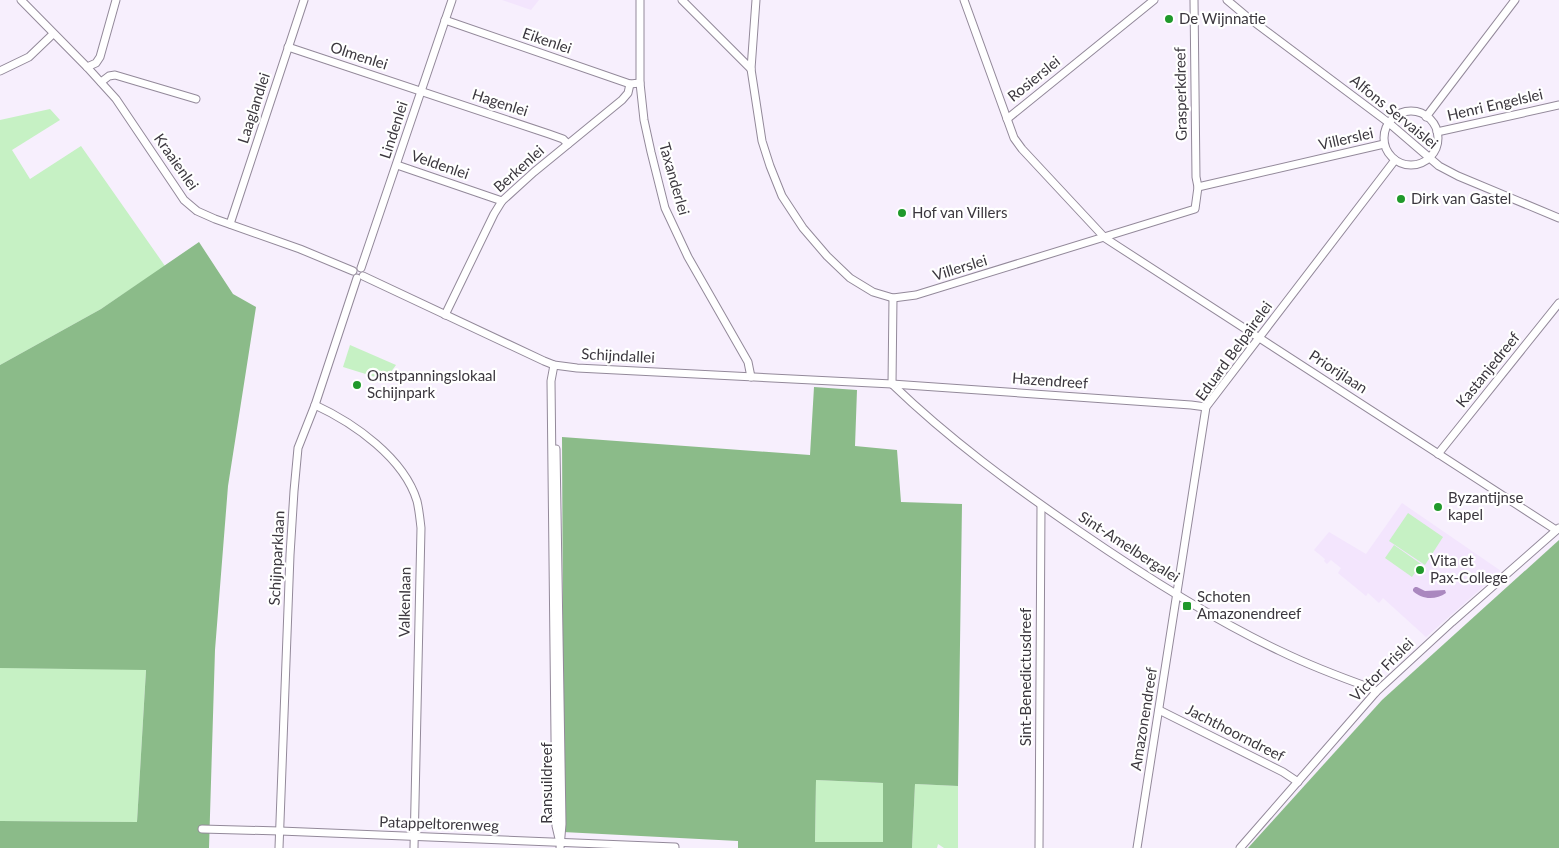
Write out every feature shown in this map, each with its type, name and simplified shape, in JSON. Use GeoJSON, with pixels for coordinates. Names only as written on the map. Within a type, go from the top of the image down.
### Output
{"type":"FeatureCollection","features":[{"type":"Feature","properties":{"kind":"street","name":"Kraaienlei"},"geometry":{"type":"LineString","coordinates":[[21,0],[116,99],[184,200],[197,211],[300,249],[359,274]]}},
{"type":"Feature","properties":{"kind":"street"},"geometry":{"type":"LineString","coordinates":[[87,67],[96,62],[100,56],[116,0]]}},
{"type":"Feature","properties":{"kind":"street","name":"Laaglandlei"},"geometry":{"type":"LineString","coordinates":[[230,224],[304,0]]}},
{"type":"Feature","properties":{"kind":"street","name":"Lindenlei"},"geometry":{"type":"LineString","coordinates":[[359,274],[452,0]]}},
{"type":"Feature","properties":{"kind":"street","name":"Taxanderlei"},"geometry":{"type":"LineString","coordinates":[[640,0],[641,93],[651,152],[665,208],[688,257],[748,362],[751,377]]}},
{"type":"Feature","properties":{"kind":"street"},"geometry":{"type":"LineString","coordinates":[[682,0],[751,69]]}},
{"type":"Feature","properties":{"kind":"street","name":"Villerslei"},"geometry":{"type":"LineString","coordinates":[[756,0],[751,69],[762,141],[782,196],[803,228],[827,256],[850,278],[874,292],[892,298],[916,295],[1196,209],[1198,187],[1384,144]]}},
{"type":"Feature","properties":{"kind":"street"},"geometry":{"type":"LineString","coordinates":[[964,0],[1007,118]]}},
{"type":"Feature","properties":{"kind":"street","name":"Rosierslei"},"geometry":{"type":"LineString","coordinates":[[1105,238],[1022,149],[1014,138],[1007,118],[1154,0]]}},
{"type":"Feature","properties":{"kind":"street","name":"Grasperkdreef"},"geometry":{"type":"LineString","coordinates":[[1194,0],[1196,177],[1198,187]]}},
{"type":"Feature","properties":{"kind":"street","name":"Alfons Servaislei"},"geometry":{"type":"LineString","coordinates":[[1227,0],[1389,122],[1439,166],[1458,176],[1559,218]]}},
{"type":"Feature","properties":{"kind":"street"},"geometry":{"type":"LineString","coordinates":[[1426,117],[1515,0]]}},
{"type":"Feature","properties":{"kind":"street","name":"Eikenlei"},"geometry":{"type":"LineString","coordinates":[[445,20],[630,84],[640,83]]}},
{"type":"Feature","properties":{"kind":"street"},"geometry":{"type":"LineString","coordinates":[[0,71],[30,57],[53,34]]}},
{"type":"Feature","properties":{"kind":"street","name":"Olmenlei"},"geometry":{"type":"LineString","coordinates":[[288,47],[421,91]]}},
{"type":"Feature","properties":{"kind":"street"},"geometry":{"type":"LineString","coordinates":[[101,82],[109,76],[115,76],[196,99]]}},
{"type":"Feature","properties":{"kind":"street"},"geometry":{"type":"LineString","coordinates":[[630,84],[628,93],[641,93]]}},
{"type":"Feature","properties":{"kind":"street","name":"Hagenlei"},"geometry":{"type":"LineString","coordinates":[[421,91],[550,134],[568,144]]}},
{"type":"Feature","properties":{"kind":"street","name":"Berkenlei"},"geometry":{"type":"LineString","coordinates":[[445,315],[489,223],[502,201],[628,93]]}},
{"type":"Feature","properties":{"kind":"street","name":"Henri Engelslei"},"geometry":{"type":"LineString","coordinates":[[1437,132],[1559,105]]}},
{"type":"Feature","properties":{"kind":"street"},"geometry":{"type":"LineString","coordinates":[[1406,112],[1414,112],[1426,117],[1433,124],[1437,132],[1437,144],[1429,158],[1424,162],[1412,165],[1395,160],[1384,144],[1384,136],[1389,122],[1406,112]]}},
{"type":"Feature","properties":{"kind":"street","name":"Eduard Belpairelei"},"geometry":{"type":"LineString","coordinates":[[1177,594],[1206,407],[1395,160]]}},
{"type":"Feature","properties":{"kind":"street","name":"Veldenlei"},"geometry":{"type":"LineString","coordinates":[[397,165],[502,201]]}},
{"type":"Feature","properties":{"kind":"street","name":"Priorijlaan"},"geometry":{"type":"LineString","coordinates":[[1105,238],[1557,529]]}},
{"type":"Feature","properties":{"kind":"street","name":"Schijndallei"},"geometry":{"type":"LineString","coordinates":[[359,274],[520,351],[554,365],[577,368],[892,384]]}},
{"type":"Feature","properties":{"kind":"street","name":"Schijnparklaan"},"geometry":{"type":"LineString","coordinates":[[279,848],[290,555],[298,448],[315,405],[359,274]]}},
{"type":"Feature","properties":{"kind":"street"},"geometry":{"type":"LineString","coordinates":[[892,298],[892,384]]}},
{"type":"Feature","properties":{"kind":"street","name":"Kastanjedreef"},"geometry":{"type":"LineString","coordinates":[[1438,454],[1559,303]]}},
{"type":"Feature","properties":{"kind":"street","name":"Ransuildreef"},"geometry":{"type":"LineString","coordinates":[[554,365],[562,824],[560,845]]}},
{"type":"Feature","properties":{"kind":"street","name":"Hazendreef"},"geometry":{"type":"LineString","coordinates":[[892,384],[1206,407]]}},
{"type":"Feature","properties":{"kind":"street","name":"Sint-Amelbergalei"},"geometry":{"type":"LineString","coordinates":[[892,384],[958,443],[999,475],[1108,551],[1177,594],[1280,651],[1330,673],[1371,688],[1376,692]]}},
{"type":"Feature","properties":{"kind":"street","name":"Valkenlaan"},"geometry":{"type":"LineString","coordinates":[[315,405],[332,413],[390,456],[406,475],[417,501],[421,528],[414,848]]}},
{"type":"Feature","properties":{"kind":"street","name":"Sint-Benedictusdreef"},"geometry":{"type":"LineString","coordinates":[[1039,848],[1041,506]]}},
{"type":"Feature","properties":{"kind":"street","name":"Victor Frislei"},"geometry":{"type":"LineString","coordinates":[[1240,848],[1376,692],[1557,529]]}},
{"type":"Feature","properties":{"kind":"street","name":"Amazonendreef"},"geometry":{"type":"LineString","coordinates":[[1137,848],[1177,594]]}},
{"type":"Feature","properties":{"kind":"street","name":"Jachthoorndreef"},"geometry":{"type":"LineString","coordinates":[[1159,710],[1283,772],[1298,782]]}},
{"type":"Feature","properties":{"kind":"street","name":"Patappeltorenweg"},"geometry":{"type":"LineString","coordinates":[[202,829],[414,836],[560,845],[675,847]]}},
{"type":"Feature","properties":{"kind":"shaded area"},"geometry":{"type":"Polygon","coordinates":[[[502,0],[539,0],[531,10],[502,0]]]}},
{"type":"Feature","properties":{"kind":"shaded area","name":"Vita et Pax-College"},"geometry":{"type":"Polygon","coordinates":[[[1402,503],[1501,571],[1426,637],[1383,598],[1379,603],[1368,593],[1366,596],[1338,573],[1341,568],[1331,560],[1327,564],[1324,561],[1325,559],[1314,550],[1329,532],[1366,554],[1402,503]]]}},
{"type":"Feature","properties":{"kind":"shaded area"},"geometry":{"type":"Polygon","coordinates":[[[1415,587],[1425,591],[1445,590],[1446,593],[1429,598],[1413,591],[1415,587]]]}},
{"type":"Feature","properties":{"kind":"green space"},"geometry":{"type":"Polygon","coordinates":[[[50,109],[60,120],[12,150],[30,179],[81,146],[165,266],[101,309],[0,365],[0,120],[50,109]]]}},
{"type":"Feature","properties":{"kind":"green space"},"geometry":{"type":"Polygon","coordinates":[[[199,242],[233,294],[256,307],[228,486],[215,650],[209,848],[0,848],[0,821],[137,822],[146,670],[0,668],[0,365],[101,309],[199,242]]]}},
{"type":"Feature","properties":{"kind":"green space"},"geometry":{"type":"Polygon","coordinates":[[[350,345],[396,365],[385,380],[343,367],[350,345]]]}},
{"type":"Feature","properties":{"kind":"green space"},"geometry":{"type":"Polygon","coordinates":[[[814,387],[857,390],[855,446],[897,450],[901,502],[962,504],[958,786],[915,784],[912,848],[738,848],[738,841],[563,832],[562,437],[810,455],[814,387]],[[816,780],[815,842],[883,842],[883,783],[816,780]]]}},
{"type":"Feature","properties":{"kind":"green space"},"geometry":{"type":"Polygon","coordinates":[[[1408,513],[1443,537],[1425,565],[1389,541],[1408,513]]]}},
{"type":"Feature","properties":{"kind":"green space"},"geometry":{"type":"Polygon","coordinates":[[[1559,540],[1559,848],[1248,848],[1382,700],[1559,540]]]}},
{"type":"Feature","properties":{"kind":"green space"},"geometry":{"type":"Polygon","coordinates":[[[1394,545],[1421,564],[1412,577],[1385,558],[1394,545]]]}},
{"type":"Feature","properties":{"kind":"green space"},"geometry":{"type":"Polygon","coordinates":[[[0,668],[146,669],[137,822],[0,821],[0,668]]]}},
{"type":"Feature","properties":{"kind":"green space"},"geometry":{"type":"Polygon","coordinates":[[[816,780],[883,783],[883,843],[815,843],[816,780]]]}},
{"type":"Feature","properties":{"kind":"green space"},"geometry":{"type":"Polygon","coordinates":[[[915,784],[958,786],[958,848],[944,848],[938,844],[937,848],[912,848],[915,784]]]}},
{"type":"Feature","properties":{"kind":"place","name":"De Wijnnatie"},"geometry":{"type":"Point","coordinates":[1169,19]}},
{"type":"Feature","properties":{"kind":"place","name":"Dirk van Gastel"},"geometry":{"type":"Point","coordinates":[1401,199]}},
{"type":"Feature","properties":{"kind":"place","name":"Hof van Villers"},"geometry":{"type":"Point","coordinates":[902,213]}},
{"type":"Feature","properties":{"kind":"place","name":"Onstpanningslokaal Schijnpark"},"geometry":{"type":"Point","coordinates":[357,385]}},
{"type":"Feature","properties":{"kind":"place","name":"Byzantijnse kapel"},"geometry":{"type":"Point","coordinates":[1438,507]}},
{"type":"Feature","properties":{"kind":"place","name":"Vita et Pax-College"},"geometry":{"type":"Point","coordinates":[1420,570]}},
{"type":"Feature","properties":{"kind":"place","name":"Schoten Amazonendreef"},"geometry":{"type":"Point","coordinates":[1187,606]}}]}
